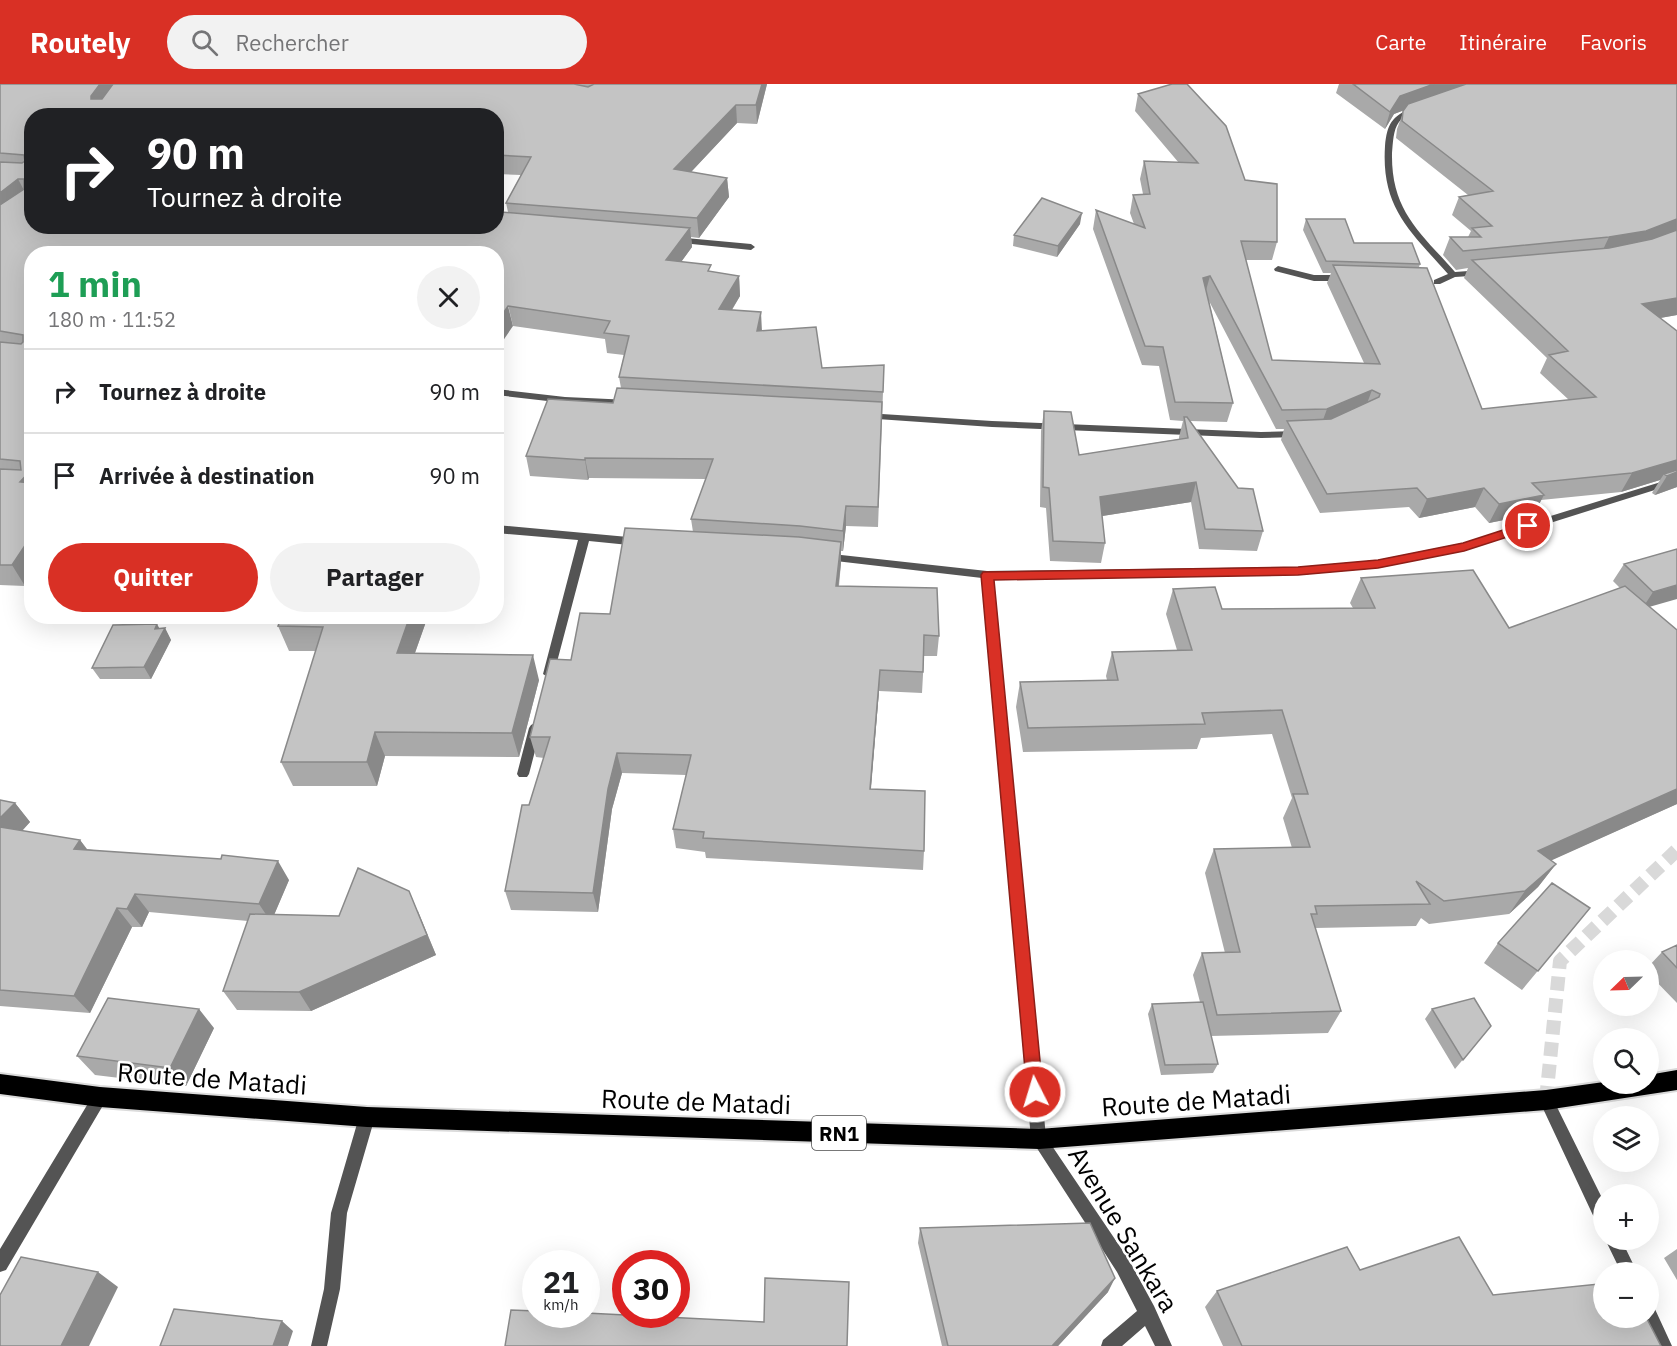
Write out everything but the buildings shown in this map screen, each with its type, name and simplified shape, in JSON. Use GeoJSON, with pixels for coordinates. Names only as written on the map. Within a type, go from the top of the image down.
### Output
{"type":"FeatureCollection","features":[{"type":"Feature","properties":{"kind":"highway","name":"Route de Matadi"},"geometry":{"type":"LineString","coordinates":[[0,1084],[100,1097],[368,1118],[1039,1139],[1546,1100],[1677,1080]]}},
{"type":"Feature","properties":{"kind":"street"},"geometry":{"type":"LineString","coordinates":[[1424,107],[1398,118],[1391,128],[1388,149],[1394,199],[1408,222],[1453,275]]}},
{"type":"Feature","properties":{"kind":"street"},"geometry":{"type":"LineString","coordinates":[[670,240],[751,247]]}},
{"type":"Feature","properties":{"kind":"street"},"geometry":{"type":"LineString","coordinates":[[1278,269],[1314,278],[1360,278]]}},
{"type":"Feature","properties":{"kind":"street"},"geometry":{"type":"LineString","coordinates":[[1426,281],[1437,282],[1453,275],[1488,272]]}},
{"type":"Feature","properties":{"kind":"street"},"geometry":{"type":"LineString","coordinates":[[504,393],[565,400],[644,404]]}},
{"type":"Feature","properties":{"kind":"street"},"geometry":{"type":"LineString","coordinates":[[852,416],[1262,435],[1312,434]]}},
{"type":"Feature","properties":{"kind":"street"},"geometry":{"type":"LineString","coordinates":[[811,554],[987,575],[1274,572],[1378,564],[1464,546],[1677,480]]}},
{"type":"Feature","properties":{"kind":"street"},"geometry":{"type":"LineString","coordinates":[[504,530],[584,539],[652,543]]}},
{"type":"Feature","properties":{"kind":"street"},"geometry":{"type":"LineString","coordinates":[[546,684],[584,539]]}},
{"type":"Feature","properties":{"kind":"street"},"geometry":{"type":"LineString","coordinates":[[987,575],[1039,1139]]}},
{"type":"Feature","properties":{"kind":"street"},"geometry":{"type":"LineString","coordinates":[[523,774],[537,718]]}},
{"type":"Feature","properties":{"kind":"street"},"geometry":{"type":"LineString","coordinates":[[0,1264],[100,1097]]}},
{"type":"Feature","properties":{"kind":"street"},"geometry":{"type":"LineString","coordinates":[[1546,1100],[1593,1197]]}},
{"type":"Feature","properties":{"kind":"street"},"geometry":{"type":"LineString","coordinates":[[319,1346],[332,1289],[339,1213],[368,1118]]}},
{"type":"Feature","properties":{"kind":"street","name":"Avenue Sankara"},"geometry":{"type":"LineString","coordinates":[[1039,1139],[1123,1266],[1164,1346]]}},
{"type":"Feature","properties":{"kind":"street"},"geometry":{"type":"LineString","coordinates":[[1110,1346],[1148,1312]]}},
{"type":"Feature","properties":{"kind":"street"},"geometry":{"type":"LineString","coordinates":[[1655,1328],[1664,1346]]}},
{"type":"Feature","properties":{"kind":"tunnel"},"geometry":{"type":"LineString","coordinates":[[1546,1100],[1560,961],[1677,850]]}},
{"type":"Feature","properties":{"kind":"route"},"geometry":{"type":"LineString","coordinates":[[1035,1092],[987,575],[1203,574],[1298,571],[1358,566],[1464,546],[1528,526]]}}]}
